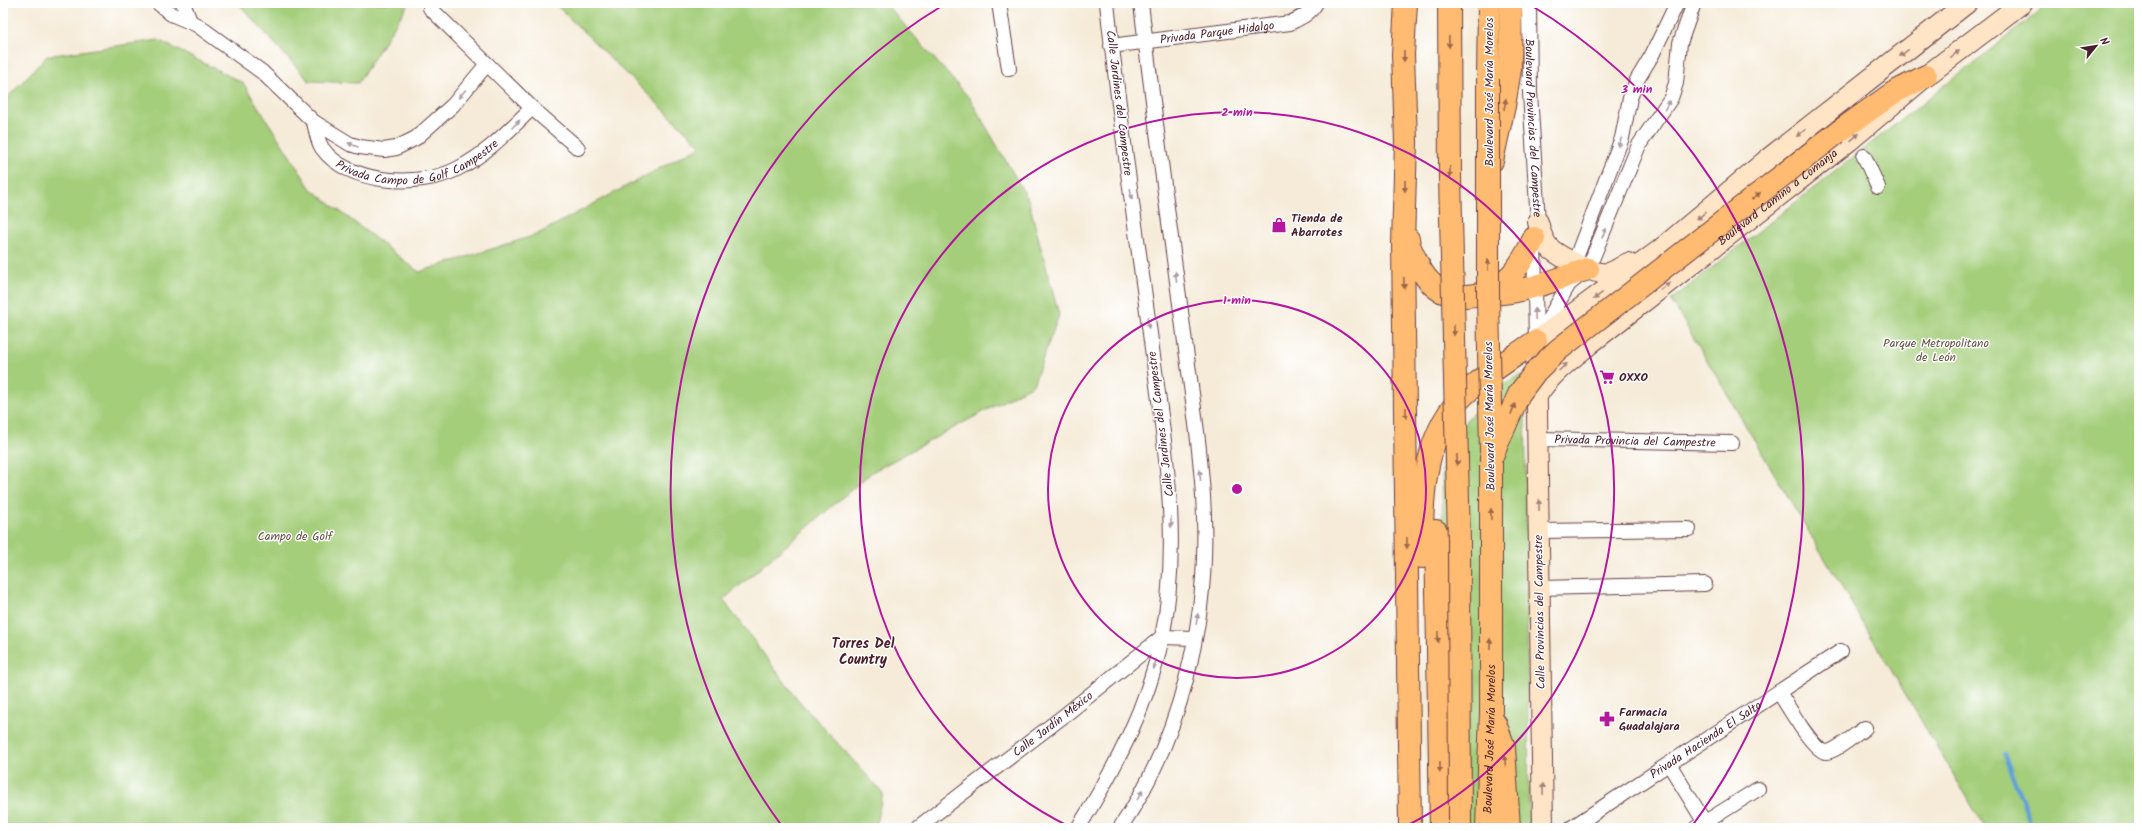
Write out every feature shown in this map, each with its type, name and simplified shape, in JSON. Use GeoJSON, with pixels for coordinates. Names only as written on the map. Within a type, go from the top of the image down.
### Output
{"type":"FeatureCollection","features":[{"type":"Feature","properties":{"kind":"main road"},"geometry":{"type":"LineString","coordinates":[[1406,3],[1403,54],[1406,141],[1405,216],[1403,243],[1410,828]]}},
{"type":"Feature","properties":{"kind":"main road"},"geometry":{"type":"LineString","coordinates":[[1449,3],[1450,177],[1459,541],[1460,828]]}},
{"type":"Feature","properties":{"kind":"main road","name":"Boulevard José María Morelos"},"geometry":{"type":"LineString","coordinates":[[1487,828],[1491,711],[1491,458],[1488,297],[1489,3]]}},
{"type":"Feature","properties":{"kind":"main road"},"geometry":{"type":"LineString","coordinates":[[1489,184],[1510,69],[1511,3]]}},
{"type":"Feature","properties":{"kind":"main road"},"geometry":{"type":"LineString","coordinates":[[1491,458],[1519,394],[1536,371],[1558,350],[1837,133],[1893,93],[1926,76]]}},
{"type":"Feature","properties":{"kind":"main road"},"geometry":{"type":"LineString","coordinates":[[1405,216],[1408,245],[1430,283],[1440,291],[1456,296],[1500,294],[1534,286],[1575,273]]}},
{"type":"Feature","properties":{"kind":"main road"},"geometry":{"type":"LineString","coordinates":[[1475,294],[1495,288],[1505,280],[1522,260],[1536,230]]}},
{"type":"Feature","properties":{"kind":"main road"},"geometry":{"type":"LineString","coordinates":[[1419,828],[1424,484],[1434,444],[1441,426],[1459,400],[1497,369],[1536,341]]}},
{"type":"Feature","properties":{"kind":"main road"},"geometry":{"type":"LineString","coordinates":[[1434,444],[1438,598],[1440,828]]}},
{"type":"Feature","properties":{"kind":"main road"},"geometry":{"type":"LineString","coordinates":[[1491,711],[1504,747],[1509,828]]}},
{"type":"Feature","properties":{"kind":"street","name":"Privada Campo de Golf Campestre"},"geometry":{"type":"LineString","coordinates":[[158,3],[171,14],[190,21],[267,76],[314,122],[355,146],[373,150],[396,148],[416,138],[440,117],[487,64]]}},
{"type":"Feature","properties":{"kind":"street"},"geometry":{"type":"LineString","coordinates":[[183,3],[190,21]]}},
{"type":"Feature","properties":{"kind":"street"},"geometry":{"type":"LineString","coordinates":[[999,3],[1009,69]]}},
{"type":"Feature","properties":{"kind":"street","name":"Calle Jardines del Campestre"},"geometry":{"type":"LineString","coordinates":[[1078,828],[1113,769],[1132,731],[1152,678],[1162,637],[1172,551],[1171,513],[1161,419],[1107,3]]}},
{"type":"Feature","properties":{"kind":"street"},"geometry":{"type":"LineString","coordinates":[[1120,828],[1147,782],[1164,744],[1185,684],[1202,589],[1204,516],[1194,416],[1141,3]]}},
{"type":"Feature","properties":{"kind":"street","name":"Privada Parque Hidalgo"},"geometry":{"type":"LineString","coordinates":[[1112,46],[1146,40],[1290,23],[1302,18],[1311,11],[1316,3]]}},
{"type":"Feature","properties":{"kind":"street","name":"Boulevard Provincias del Campestre"},"geometry":{"type":"LineString","coordinates":[[1529,3],[1530,94],[1536,230],[1534,286],[1537,396]]}},
{"type":"Feature","properties":{"kind":"street"},"geometry":{"type":"LineString","coordinates":[[1575,273],[1622,138],[1637,80],[1652,55],[1676,3]]}},
{"type":"Feature","properties":{"kind":"street"},"geometry":{"type":"LineString","coordinates":[[1536,341],[1575,273],[1639,145],[1651,126],[1665,110],[1671,98],[1676,83],[1680,43],[1694,3]]}},
{"type":"Feature","properties":{"kind":"street"},"geometry":{"type":"LineString","coordinates":[[1536,341],[1661,249],[1769,158],[1967,3]]}},
{"type":"Feature","properties":{"kind":"street","name":"Boulevard Camino a Comanja"},"geometry":{"type":"LineString","coordinates":[[1537,396],[1543,386],[1555,374],[1590,343],[1849,141],[1926,76],[2022,3]]}},
{"type":"Feature","properties":{"kind":"street"},"geometry":{"type":"LineString","coordinates":[[430,8],[532,108],[578,148]]}},
{"type":"Feature","properties":{"kind":"street"},"geometry":{"type":"LineString","coordinates":[[1652,55],[1666,52],[1671,54],[1678,62]]}},
{"type":"Feature","properties":{"kind":"street","name":"Privada Campo de Golf Campestre"},"geometry":{"type":"LineString","coordinates":[[314,122],[322,147],[337,163],[364,175],[379,179],[407,180],[435,177],[459,169],[492,148],[532,108]]}},
{"type":"Feature","properties":{"kind":"street"},"geometry":{"type":"LineString","coordinates":[[1627,115],[1629,120],[1637,126],[1651,126]]}},
{"type":"Feature","properties":{"kind":"street"},"geometry":{"type":"LineString","coordinates":[[1864,156],[1878,187]]}},
{"type":"Feature","properties":{"kind":"street"},"geometry":{"type":"LineString","coordinates":[[1536,230],[1551,249],[1575,273],[1605,274],[1617,270],[1626,264],[1661,249]]}},
{"type":"Feature","properties":{"kind":"street","name":"Calle Provincias del Campestre"},"geometry":{"type":"LineString","coordinates":[[1537,396],[1543,828]]}},
{"type":"Feature","properties":{"kind":"street","name":"Privada Provincia del Campestre"},"geometry":{"type":"LineString","coordinates":[[1538,439],[1732,443]]}},
{"type":"Feature","properties":{"kind":"street"},"geometry":{"type":"LineString","coordinates":[[1539,531],[1689,529]]}},
{"type":"Feature","properties":{"kind":"street"},"geometry":{"type":"LineString","coordinates":[[1540,588],[1705,584]]}},
{"type":"Feature","properties":{"kind":"street"},"geometry":{"type":"LineString","coordinates":[[1162,637],[1194,638]]}},
{"type":"Feature","properties":{"kind":"street","name":"Calle Jardín México"},"geometry":{"type":"LineString","coordinates":[[917,828],[1065,715],[1162,637]]}},
{"type":"Feature","properties":{"kind":"street","name":"Privada Hacienda El Salto"},"geometry":{"type":"LineString","coordinates":[[1571,828],[1841,651]]}},
{"type":"Feature","properties":{"kind":"street"},"geometry":{"type":"LineString","coordinates":[[1779,692],[1812,742],[1821,751],[1825,752],[1834,749],[1865,728]]}},
{"type":"Feature","properties":{"kind":"street"},"geometry":{"type":"LineString","coordinates":[[1669,764],[1700,825],[1758,789]]}},
{"type":"Feature","properties":{"kind":"green space"},"geometry":{"type":"Polygon","coordinates":[[[238,3],[409,3],[358,83],[309,81],[238,3]]]}},
{"type":"Feature","properties":{"kind":"green space","name":"Campo de Golf"},"geometry":{"type":"Polygon","coordinates":[[[554,3],[885,3],[970,99],[1028,199],[1059,315],[1033,385],[872,472],[723,600],[799,701],[883,793],[875,828],[3,828],[3,102],[47,56],[158,40],[243,83],[311,189],[419,272],[536,235],[701,146],[554,3]]]}},
{"type":"Feature","properties":{"kind":"green space","name":"Parque Metropolitano de León"},"geometry":{"type":"Polygon","coordinates":[[[2050,3],[2139,3],[2139,828],[1985,828],[1671,300],[2050,3]]]}},
{"type":"Feature","properties":{"kind":"green space"},"geometry":{"type":"Polygon","coordinates":[[[1522,375],[1525,380],[1529,828],[1431,828],[1445,765],[1442,449],[1457,430],[1479,407],[1502,386],[1522,375]]]}},
{"type":"Feature","properties":{"kind":"waterway"},"geometry":{"type":"LineString","coordinates":[[2004,754],[2033,828]]}},
{"type":"Feature","properties":{"kind":"place","name":"Tienda de Abarrotes"},"geometry":{"type":"Point","coordinates":[1279,225]}},
{"type":"Feature","properties":{"kind":"place","name":"OXXO"},"geometry":{"type":"Point","coordinates":[1607,377]}},
{"type":"Feature","properties":{"kind":"place","name":"Farmacia Guadalajara"},"geometry":{"type":"Point","coordinates":[1607,719]}},
{"type":"Feature","properties":{"kind":"district","name":"Torres Del Country"},"geometry":{"type":"Point","coordinates":[863,652]}}]}
